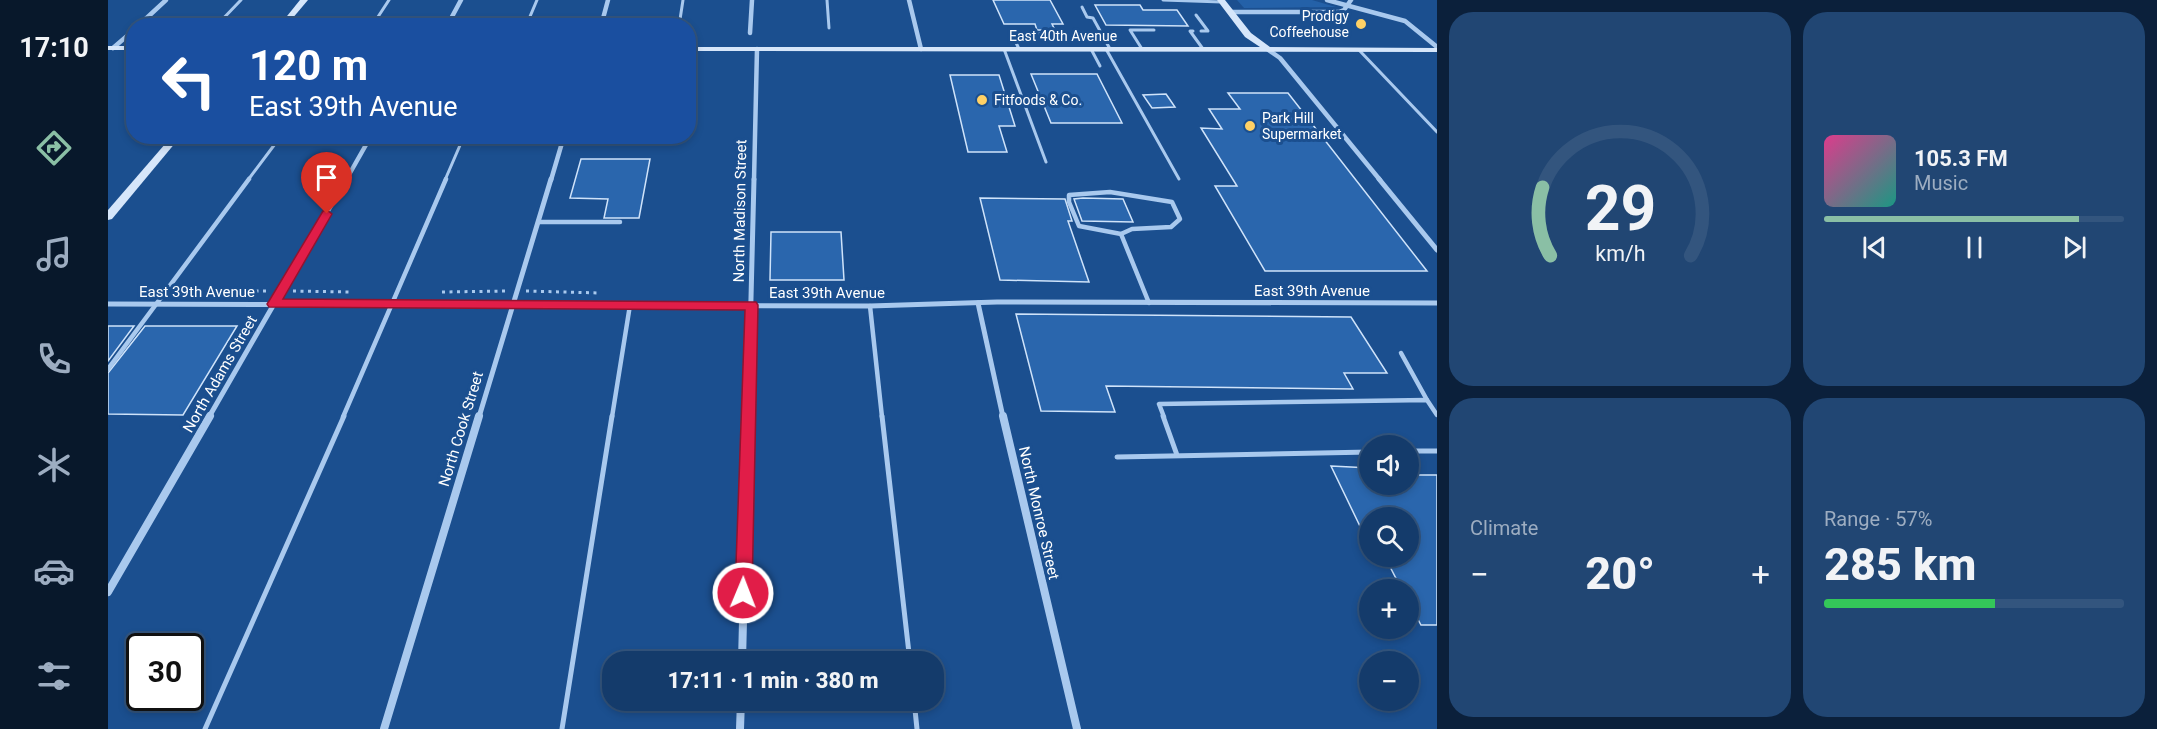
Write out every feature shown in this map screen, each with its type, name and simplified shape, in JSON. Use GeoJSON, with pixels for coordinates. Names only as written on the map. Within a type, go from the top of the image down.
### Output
{"type":"FeatureCollection","features":[{"type":"Feature","properties":{"kind":"street"},"geometry":{"type":"LineString","coordinates":[[147,18],[166,0]]}},
{"type":"Feature","properties":{"kind":"street"},"geometry":{"type":"LineString","coordinates":[[289,18],[304,0]]}},
{"type":"Feature","properties":{"kind":"street"},"geometry":{"type":"LineString","coordinates":[[451,18],[461,0]]}},
{"type":"Feature","properties":{"kind":"street"},"geometry":{"type":"LineString","coordinates":[[603,18],[608,0]]}},
{"type":"Feature","properties":{"kind":"street"},"geometry":{"type":"LineString","coordinates":[[750,33],[752,0]]}},
{"type":"Feature","properties":{"kind":"street"},"geometry":{"type":"LineString","coordinates":[[909,0],[921,49]]}},
{"type":"Feature","properties":{"kind":"street"},"geometry":{"type":"LineString","coordinates":[[1327,0],[1410,23],[1437,48]]}},
{"type":"Feature","properties":{"kind":"street"},"geometry":{"type":"LineString","coordinates":[[1230,12],[1339,12],[1344,10],[1351,0]]}},
{"type":"Feature","properties":{"kind":"street"},"geometry":{"type":"LineString","coordinates":[[1221,1],[1248,35],[1280,58],[1437,250]]}},
{"type":"Feature","properties":{"kind":"street"},"geometry":{"type":"LineString","coordinates":[[111,48],[126,36]]}},
{"type":"Feature","properties":{"kind":"street","name":"East 40th Avenue"},"geometry":{"type":"LineString","coordinates":[[696,49],[1359,50],[1437,48]]}},
{"type":"Feature","properties":{"kind":"street","name":"North Madison Street"},"geometry":{"type":"LineString","coordinates":[[742,651],[757,49]]}},
{"type":"Feature","properties":{"kind":"street"},"geometry":{"type":"LineString","coordinates":[[108,217],[170,144]]}},
{"type":"Feature","properties":{"kind":"street","name":"North Adams Street"},"geometry":{"type":"LineString","coordinates":[[108,592],[367,144]]}},
{"type":"Feature","properties":{"kind":"street","name":"North Cook Street"},"geometry":{"type":"LineString","coordinates":[[384,729],[562,144]]}},
{"type":"Feature","properties":{"kind":"street","name":"East 39th Avenue"},"geometry":{"type":"LineString","coordinates":[[108,303],[870,306],[978,303],[1437,303]]}},
{"type":"Feature","properties":{"kind":"street","name":"North Monroe Street"},"geometry":{"type":"LineString","coordinates":[[978,303],[1017,481],[1077,729]]}},
{"type":"Feature","properties":{"kind":"street"},"geometry":{"type":"LineString","coordinates":[[740,729],[741,711]]}},
{"type":"Feature","properties":{"kind":"lane"},"geometry":{"type":"LineString","coordinates":[[224,18],[241,0]]}},
{"type":"Feature","properties":{"kind":"lane"},"geometry":{"type":"LineString","coordinates":[[377,18],[389,0]]}},
{"type":"Feature","properties":{"kind":"lane"},"geometry":{"type":"LineString","coordinates":[[529,18],[537,0]]}},
{"type":"Feature","properties":{"kind":"lane"},"geometry":{"type":"LineString","coordinates":[[680,18],[683,0]]}},
{"type":"Feature","properties":{"kind":"lane"},"geometry":{"type":"LineString","coordinates":[[827,0],[829,28]]}},
{"type":"Feature","properties":{"kind":"lane"},"geometry":{"type":"LineString","coordinates":[[1163,0],[1221,1]]}},
{"type":"Feature","properties":{"kind":"lane"},"geometry":{"type":"LineString","coordinates":[[1082,7],[1087,17],[1093,18],[1179,179]]}},
{"type":"Feature","properties":{"kind":"lane"},"geometry":{"type":"LineString","coordinates":[[1196,15],[1208,31],[1201,31]]}},
{"type":"Feature","properties":{"kind":"lane"},"geometry":{"type":"LineString","coordinates":[[1142,49],[1130,30],[1154,30]]}},
{"type":"Feature","properties":{"kind":"lane"},"geometry":{"type":"LineString","coordinates":[[1192,31],[1190,31],[1203,49]]}},
{"type":"Feature","properties":{"kind":"lane"},"geometry":{"type":"LineString","coordinates":[[1019,49],[1012,34],[1063,34]]}},
{"type":"Feature","properties":{"kind":"lane"},"geometry":{"type":"LineString","coordinates":[[1004,49],[1046,162]]}},
{"type":"Feature","properties":{"kind":"lane"},"geometry":{"type":"LineString","coordinates":[[1091,49],[1100,66]]}},
{"type":"Feature","properties":{"kind":"lane"},"geometry":{"type":"LineString","coordinates":[[1359,50],[1437,132]]}},
{"type":"Feature","properties":{"kind":"lane"},"geometry":{"type":"LineString","coordinates":[[108,369],[275,144]]}},
{"type":"Feature","properties":{"kind":"lane"},"geometry":{"type":"LineString","coordinates":[[205,729],[461,144]]}},
{"type":"Feature","properties":{"kind":"lane"},"geometry":{"type":"LineString","coordinates":[[1110,192],[1154,196],[1172,202],[1180,219],[1171,227],[1132,229],[1121,234],[1079,226],[1069,202],[1069,195],[1110,192]]}},
{"type":"Feature","properties":{"kind":"lane"},"geometry":{"type":"LineString","coordinates":[[539,222],[620,222]]}},
{"type":"Feature","properties":{"kind":"lane"},"geometry":{"type":"LineString","coordinates":[[1121,234],[1149,303]]}},
{"type":"Feature","properties":{"kind":"lane"},"geometry":{"type":"LineString","coordinates":[[562,729],[630,305]]}},
{"type":"Feature","properties":{"kind":"lane"},"geometry":{"type":"LineString","coordinates":[[870,306],[909,651]]}},
{"type":"Feature","properties":{"kind":"lane"},"geometry":{"type":"LineString","coordinates":[[1401,354],[1437,415]]}},
{"type":"Feature","properties":{"kind":"lane"},"geometry":{"type":"LineString","coordinates":[[1177,454],[1159,404],[1427,400]]}},
{"type":"Feature","properties":{"kind":"lane"},"geometry":{"type":"LineString","coordinates":[[1419,451],[1437,451]]}},
{"type":"Feature","properties":{"kind":"lane"},"geometry":{"type":"LineString","coordinates":[[1117,457],[1359,452]]}},
{"type":"Feature","properties":{"kind":"lane"},"geometry":{"type":"LineString","coordinates":[[915,711],[917,729]]}},
{"type":"Feature","properties":{"kind":"shaded area"},"geometry":{"type":"Polygon","coordinates":[[[1237,0],[1312,0],[1336,7],[1244,8],[1237,0]]]}},
{"type":"Feature","properties":{"kind":"building"},"geometry":{"type":"Polygon","coordinates":[[[993,0],[1050,0],[1063,24],[1052,24],[1055,30],[1037,30],[1035,24],[1004,24],[993,0]]]}},
{"type":"Feature","properties":{"kind":"building"},"geometry":{"type":"Polygon","coordinates":[[[1095,5],[1140,5],[1143,10],[1177,10],[1188,26],[1106,25],[1095,5]]]}},
{"type":"Feature","properties":{"kind":"building"},"geometry":{"type":"Polygon","coordinates":[[[1031,74],[1097,74],[1122,123],[1051,123],[1031,74]]]}},
{"type":"Feature","properties":{"kind":"building"},"geometry":{"type":"Polygon","coordinates":[[[950,75],[999,75],[1015,126],[999,126],[1007,152],[968,152],[950,75]]]}},
{"type":"Feature","properties":{"kind":"building"},"geometry":{"type":"Polygon","coordinates":[[[1228,93],[1288,93],[1427,271],[1265,271],[1215,186],[1237,186],[1201,128],[1222,129],[1209,109],[1240,109],[1228,93]]]}},
{"type":"Feature","properties":{"kind":"building"},"geometry":{"type":"Polygon","coordinates":[[[1166,94],[1175,107],[1152,108],[1143,95],[1166,94]]]}},
{"type":"Feature","properties":{"kind":"building"},"geometry":{"type":"Polygon","coordinates":[[[581,159],[650,159],[639,218],[604,218],[608,199],[570,198],[581,159]]]}},
{"type":"Feature","properties":{"kind":"building"},"geometry":{"type":"Polygon","coordinates":[[[980,198],[1065,199],[1072,221],[1068,221],[1089,282],[1000,280],[980,198]]]}},
{"type":"Feature","properties":{"kind":"building"},"geometry":{"type":"Polygon","coordinates":[[[1074,199],[1123,199],[1133,222],[1082,221],[1074,199]]]}},
{"type":"Feature","properties":{"kind":"building"},"geometry":{"type":"Polygon","coordinates":[[[771,232],[841,232],[844,280],[770,280],[771,232]]]}},
{"type":"Feature","properties":{"kind":"building"},"geometry":{"type":"Polygon","coordinates":[[[1016,314],[1351,317],[1387,373],[1344,373],[1353,389],[1106,386],[1115,412],[1041,411],[1016,314]]]}},
{"type":"Feature","properties":{"kind":"building"},"geometry":{"type":"Polygon","coordinates":[[[108,326],[134,326],[108,361],[108,326]]]}},
{"type":"Feature","properties":{"kind":"building"},"geometry":{"type":"Polygon","coordinates":[[[145,326],[237,326],[183,415],[108,414],[108,373],[145,326]]]}},
{"type":"Feature","properties":{"kind":"building"},"geometry":{"type":"Polygon","coordinates":[[[1331,466],[1359,467],[1359,495],[1419,495],[1419,475],[1437,475],[1437,625],[1421,625],[1419,621],[1419,579],[1396,579],[1390,567],[1419,567],[1419,507],[1359,507],[1359,524],[1331,466]]]}},
{"type":"Feature","properties":{"kind":"place","name":"Prodigy Coffeehouse"},"geometry":{"type":"Point","coordinates":[1361,24]}},
{"type":"Feature","properties":{"kind":"place","name":"Fitfoods & Co."},"geometry":{"type":"Point","coordinates":[982,100]}},
{"type":"Feature","properties":{"kind":"place","name":"Park Hill Supermarket"},"geometry":{"type":"Point","coordinates":[1250,126]}},
{"type":"Feature","properties":{"kind":"route"},"geometry":{"type":"LineString","coordinates":[[327,214],[274,304],[751,305],[743,593]]}}]}
